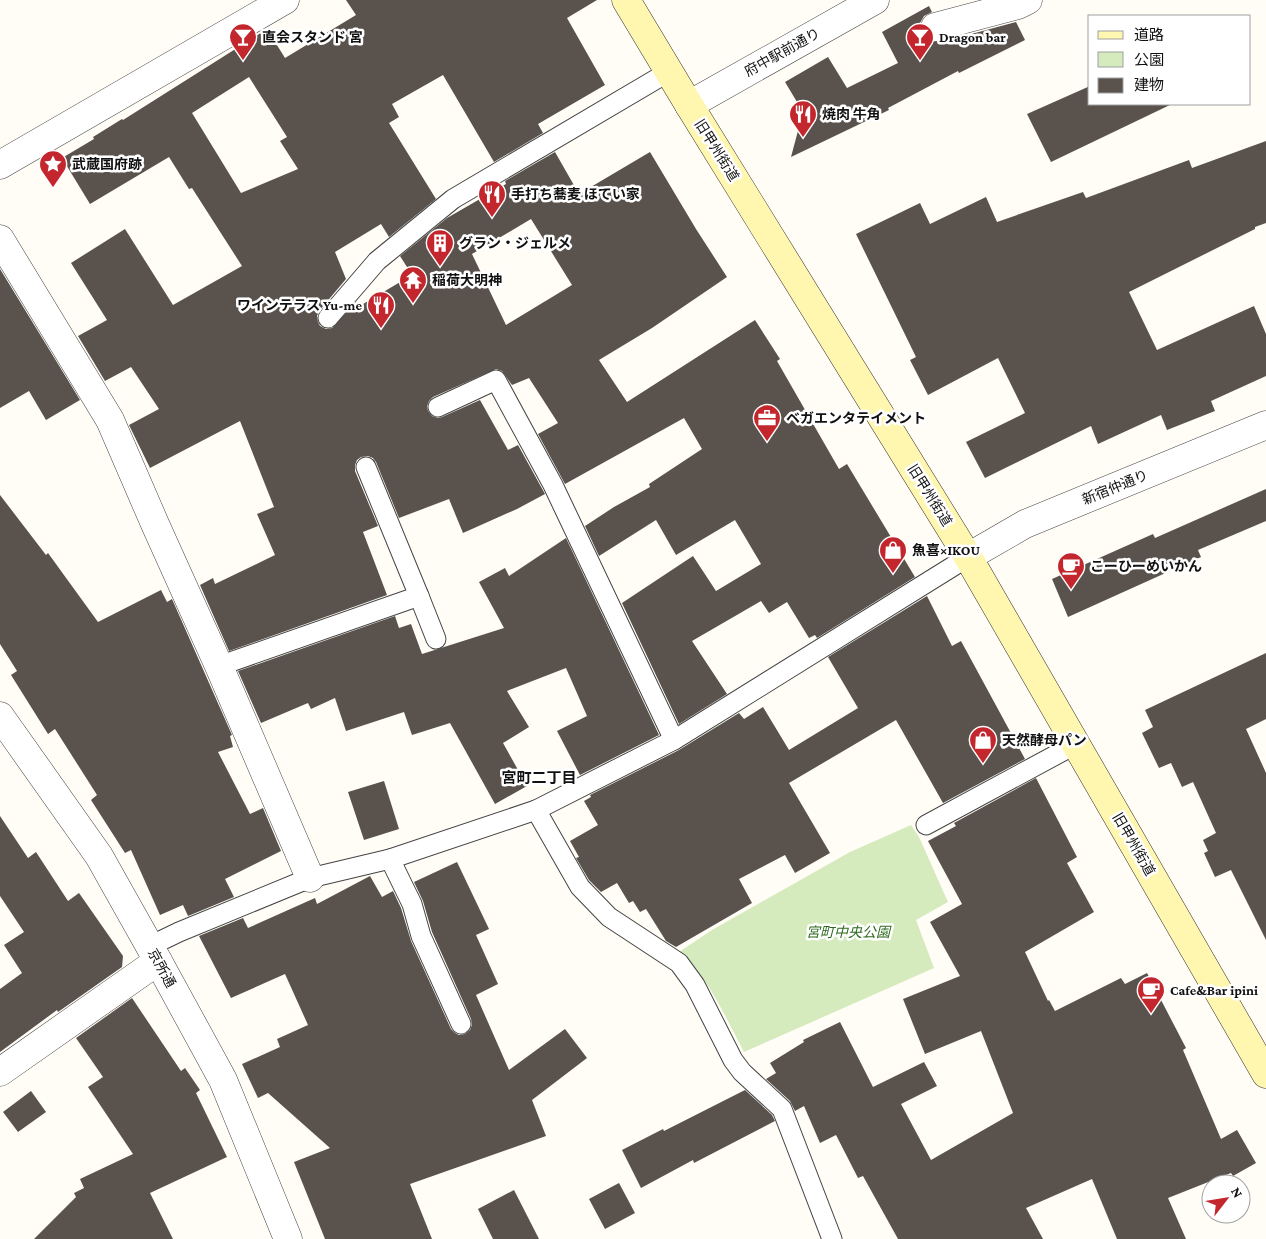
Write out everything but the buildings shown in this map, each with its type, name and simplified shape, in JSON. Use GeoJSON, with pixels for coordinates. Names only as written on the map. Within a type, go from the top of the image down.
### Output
{"type":"FeatureCollection","features":[{"type":"Feature","properties":{"kind":"main road","name":"旧甲州街道"},"geometry":{"type":"LineString","coordinates":[[626,0],[968,557],[1266,1074]]}},
{"type":"Feature","properties":{"kind":"street"},"geometry":{"type":"LineString","coordinates":[[0,164],[285,0]]}},
{"type":"Feature","properties":{"kind":"street","name":"府中駅前通り"},"geometry":{"type":"LineString","coordinates":[[689,105],[875,0]]}},
{"type":"Feature","properties":{"kind":"street"},"geometry":{"type":"LineString","coordinates":[[935,28],[1018,5],[1028,0]]}},
{"type":"Feature","properties":{"kind":"street"},"geometry":{"type":"LineString","coordinates":[[0,239],[110,420],[310,878]]}},
{"type":"Feature","properties":{"kind":"street","name":"新宿仲通り"},"geometry":{"type":"LineString","coordinates":[[968,557],[1025,524],[1266,424]]}},
{"type":"Feature","properties":{"kind":"street","name":"京所通"},"geometry":{"type":"LineString","coordinates":[[0,716],[99,856],[154,954],[222,1080],[288,1239]]}},
{"type":"Feature","properties":{"kind":"street"},"geometry":{"type":"LineString","coordinates":[[0,1072],[154,954]]}},
{"type":"Feature","properties":{"kind":"lane"},"geometry":{"type":"LineString","coordinates":[[328,318],[378,261],[453,199],[670,70]]}},
{"type":"Feature","properties":{"kind":"lane"},"geometry":{"type":"LineString","coordinates":[[438,406],[496,380],[554,485],[674,740]]}},
{"type":"Feature","properties":{"kind":"lane"},"geometry":{"type":"LineString","coordinates":[[366,467],[436,639]]}},
{"type":"Feature","properties":{"kind":"lane"},"geometry":{"type":"LineString","coordinates":[[154,954],[179,932],[310,878],[390,859],[536,810],[674,740],[968,557]]}},
{"type":"Feature","properties":{"kind":"lane"},"geometry":{"type":"LineString","coordinates":[[219,666],[419,596]]}},
{"type":"Feature","properties":{"kind":"lane"},"geometry":{"type":"LineString","coordinates":[[926,824],[1076,744]]}},
{"type":"Feature","properties":{"kind":"lane"},"geometry":{"type":"LineString","coordinates":[[536,810],[580,887],[609,917],[679,963],[695,985],[733,1060],[742,1072],[782,1109],[832,1239]]}},
{"type":"Feature","properties":{"kind":"lane"},"geometry":{"type":"LineString","coordinates":[[390,859],[412,904],[421,936],[461,1024]]}},
{"type":"Feature","properties":{"kind":"green space","name":"宮町中央公園"},"geometry":{"type":"Polygon","coordinates":[[[911,825],[919,837],[948,902],[916,920],[934,968],[744,1052],[724,1012],[707,985],[689,961],[679,952],[712,930],[850,852],[911,825]]]}},
{"type":"Feature","properties":{"kind":"place","name":"直会スタンド 宮"},"geometry":{"type":"Point","coordinates":[243,61]}},
{"type":"Feature","properties":{"kind":"place","name":"Dragon bar"},"geometry":{"type":"Point","coordinates":[920,61]}},
{"type":"Feature","properties":{"kind":"place","name":"焼肉 牛角"},"geometry":{"type":"Point","coordinates":[803,138]}},
{"type":"Feature","properties":{"kind":"place","name":"武蔵国府跡"},"geometry":{"type":"Point","coordinates":[53,188]}},
{"type":"Feature","properties":{"kind":"place","name":"手打ち蕎麦 ほてい家"},"geometry":{"type":"Point","coordinates":[492,218]}},
{"type":"Feature","properties":{"kind":"place","name":"グラン・ジェルメ"},"geometry":{"type":"Point","coordinates":[440,267]}},
{"type":"Feature","properties":{"kind":"place","name":"稲荷大明神"},"geometry":{"type":"Point","coordinates":[413,304]}},
{"type":"Feature","properties":{"kind":"place","name":"ワインテラス Yu-me"},"geometry":{"type":"Point","coordinates":[381,329]}},
{"type":"Feature","properties":{"kind":"place","name":"ベガエンタテイメント"},"geometry":{"type":"Point","coordinates":[767,442]}},
{"type":"Feature","properties":{"kind":"place","name":"魚喜×IKOU"},"geometry":{"type":"Point","coordinates":[893,574]}},
{"type":"Feature","properties":{"kind":"place","name":"こーひーめいかん"},"geometry":{"type":"Point","coordinates":[1071,590]}},
{"type":"Feature","properties":{"kind":"place","name":"天然酵母パン"},"geometry":{"type":"Point","coordinates":[983,764]}},
{"type":"Feature","properties":{"kind":"place","name":"Cafe&Bar ipini"},"geometry":{"type":"Point","coordinates":[1151,1014]}},
{"type":"Feature","properties":{"kind":"district","name":"宮町二丁目"},"geometry":{"type":"Point","coordinates":[539,778]}}]}
